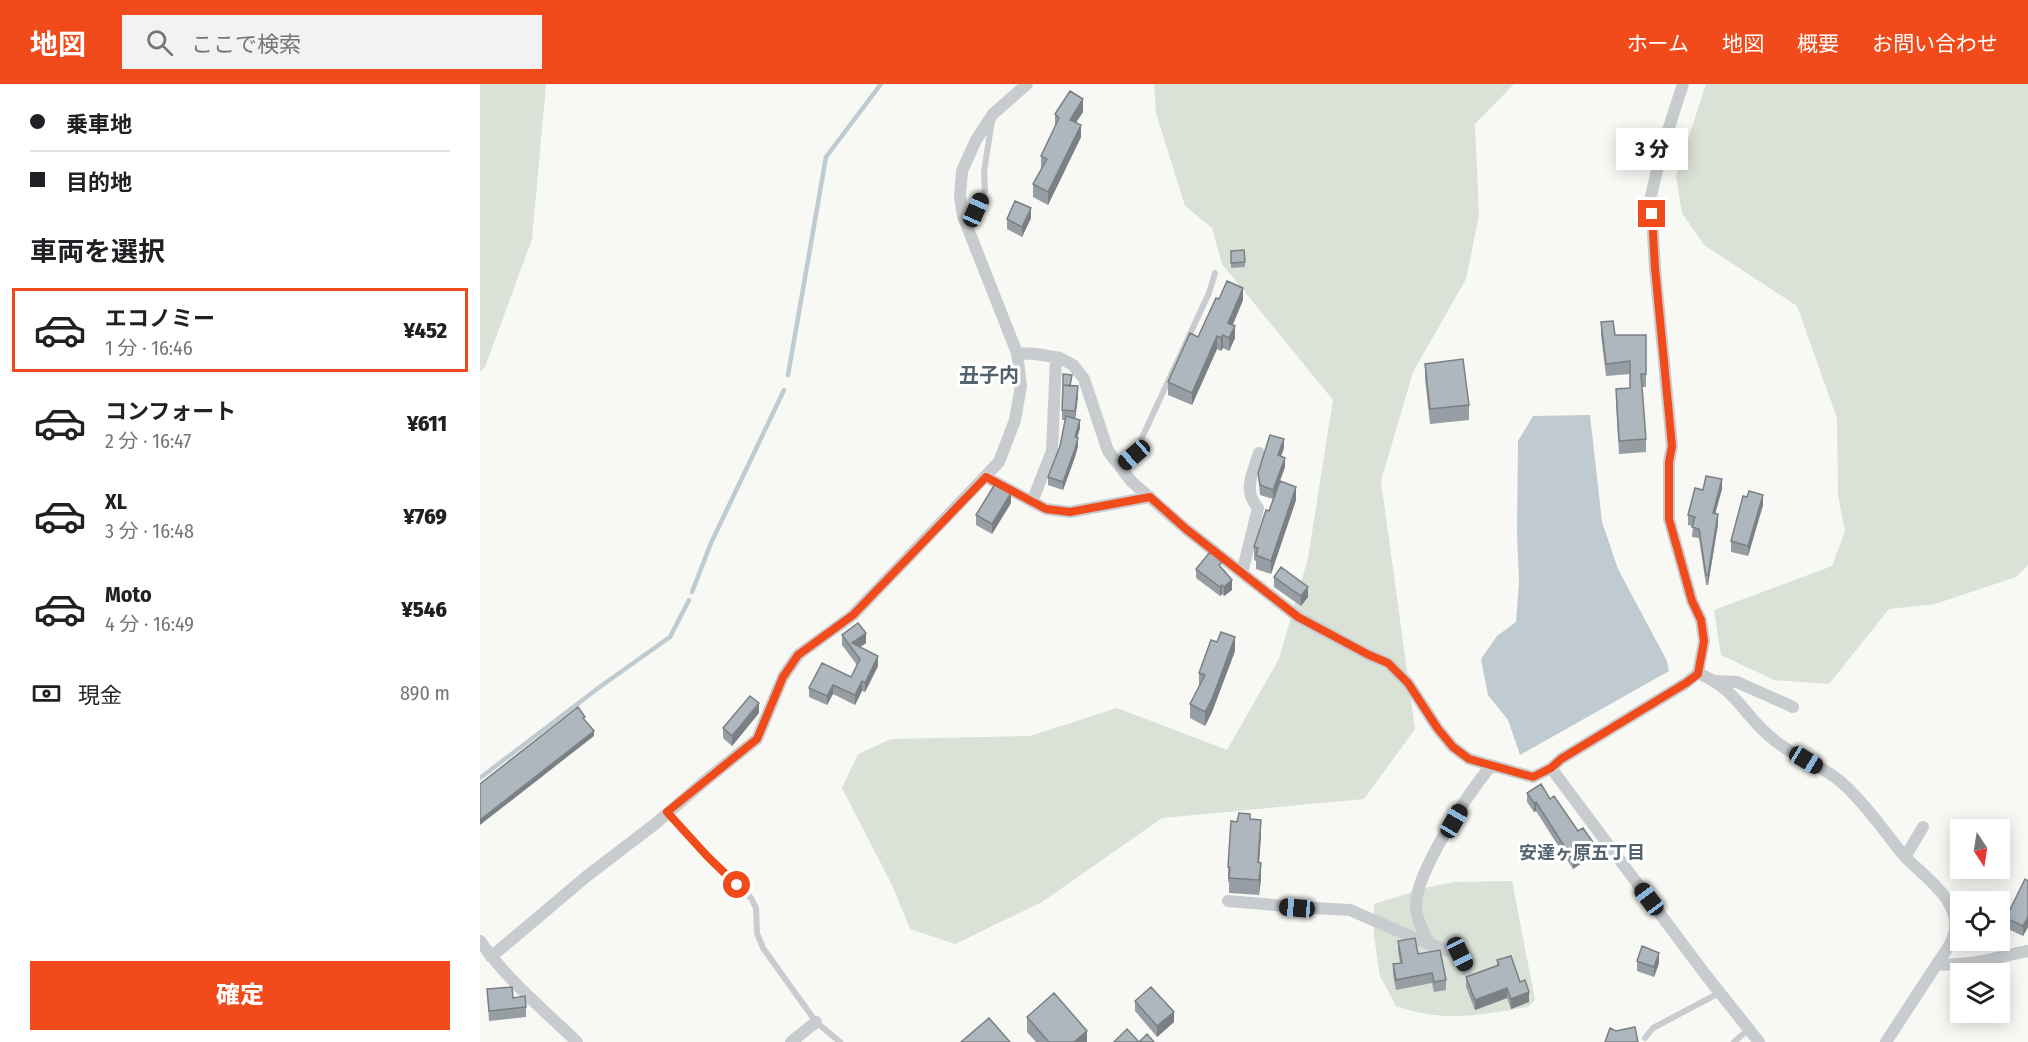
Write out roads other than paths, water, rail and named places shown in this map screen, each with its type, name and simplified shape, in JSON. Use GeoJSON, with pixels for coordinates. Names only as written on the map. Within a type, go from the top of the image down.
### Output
{"type":"FeatureCollection","features":[{"type":"Feature","properties":{"kind":"street"},"geometry":{"type":"LineString","coordinates":[[491,957],[757,739],[783,677],[798,655],[853,615],[999,462],[1015,420],[1021,386],[1017,353],[963,216],[960,197],[962,171],[976,140],[993,114],[1027,84]]}},
{"type":"Feature","properties":{"kind":"street"},"geometry":{"type":"LineString","coordinates":[[1017,353],[1056,358],[1072,365],[1084,379],[1108,451],[1132,482],[1186,529],[1298,617],[1388,663],[1408,683],[1438,729],[1453,747],[1469,759],[1533,777],[1551,768],[1561,759],[1650,706],[1698,674],[1704,641],[1701,620],[1692,601],[1669,519],[1669,462],[1672,446],[1655,268],[1651,196],[1662,148],[1683,84]]}},
{"type":"Feature","properties":{"kind":"street"},"geometry":{"type":"LineString","coordinates":[[1032,502],[1052,451],[1056,358]]}},
{"type":"Feature","properties":{"kind":"street"},"geometry":{"type":"LineString","coordinates":[[1242,573],[1258,508],[1251,499],[1248,489],[1258,453]]}},
{"type":"Feature","properties":{"kind":"street"},"geometry":{"type":"LineString","coordinates":[[986,477],[1046,509],[1070,512],[1150,497]]}},
{"type":"Feature","properties":{"kind":"street"},"geometry":{"type":"LineString","coordinates":[[1698,674],[1716,681],[1737,682],[1793,706]]}},
{"type":"Feature","properties":{"kind":"street"},"geometry":{"type":"LineString","coordinates":[[1716,681],[1734,696],[1773,740],[1837,778],[1905,857],[1951,904],[1956,925],[1952,940],[1886,1042]]}},
{"type":"Feature","properties":{"kind":"street"},"geometry":{"type":"LineString","coordinates":[[1430,945],[1421,926],[1416,905],[1420,882],[1425,869],[1463,804],[1491,766]]}},
{"type":"Feature","properties":{"kind":"street"},"geometry":{"type":"LineString","coordinates":[[1551,768],[1759,1042]]}},
{"type":"Feature","properties":{"kind":"street"},"geometry":{"type":"LineString","coordinates":[[1905,857],[1923,827]]}},
{"type":"Feature","properties":{"kind":"street"},"geometry":{"type":"LineString","coordinates":[[1228,901],[1297,908],[1350,909],[1430,945],[1460,954],[1466,970]]}},
{"type":"Feature","properties":{"kind":"street"},"geometry":{"type":"LineString","coordinates":[[480,941],[491,957],[517,985],[577,1042]]}},
{"type":"Feature","properties":{"kind":"street"},"geometry":{"type":"LineString","coordinates":[[1937,963],[1949,965],[1976,962],[2028,951]]}},
{"type":"Feature","properties":{"kind":"street"},"geometry":{"type":"LineString","coordinates":[[791,1042],[816,1022]]}},
{"type":"Feature","properties":{"kind":"lane"},"geometry":{"type":"LineString","coordinates":[[968,229],[985,190],[984,172],[993,114]]}},
{"type":"Feature","properties":{"kind":"lane"},"geometry":{"type":"LineString","coordinates":[[1121,466],[1134,455],[1209,293],[1215,273]]}},
{"type":"Feature","properties":{"kind":"lane"},"geometry":{"type":"LineString","coordinates":[[667,812],[708,857],[751,898],[756,908],[757,933],[763,948],[816,1022],[840,1042]]}},
{"type":"Feature","properties":{"kind":"lane"},"geometry":{"type":"LineString","coordinates":[[1645,1038],[1653,1028],[1720,992]]}},
{"type":"Feature","properties":{"kind":"lane"},"geometry":{"type":"LineString","coordinates":[[1734,1042],[1749,1029]]}},
{"type":"Feature","properties":{"kind":"waterway"},"geometry":{"type":"LineString","coordinates":[[788,375],[826,157],[881,84]]}},
{"type":"Feature","properties":{"kind":"waterway"},"geometry":{"type":"LineString","coordinates":[[692,592],[711,543],[784,390]]}},
{"type":"Feature","properties":{"kind":"waterway"},"geometry":{"type":"LineString","coordinates":[[480,778],[670,637],[689,600]]}},
{"type":"Feature","properties":{"kind":"district","name":"丑子内"},"geometry":{"type":"Point","coordinates":[989,375]}},
{"type":"Feature","properties":{"kind":"district","name":"安達ヶ原五丁目"},"geometry":{"type":"Point","coordinates":[1582,853]}}]}
